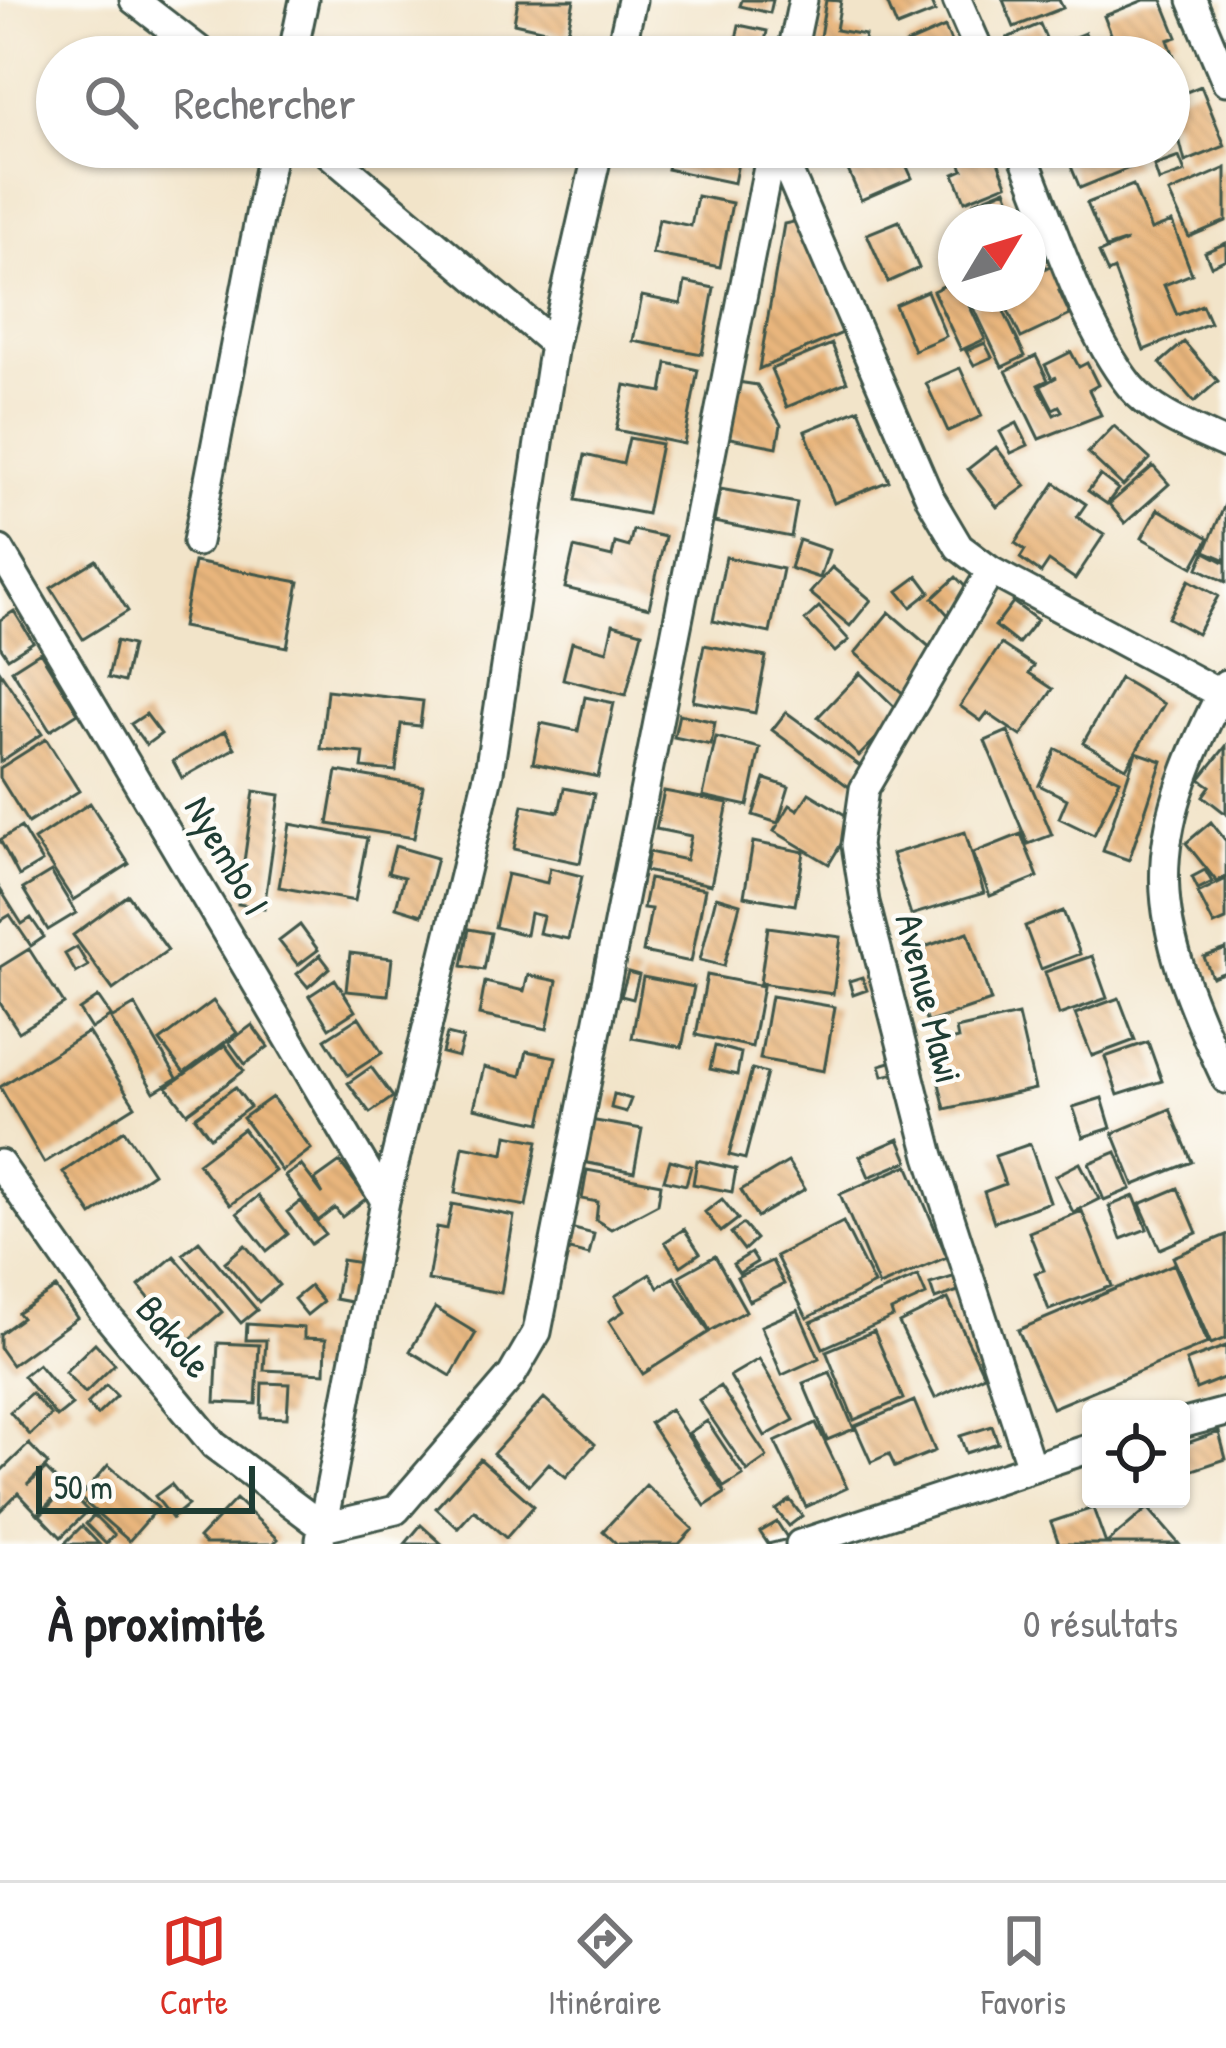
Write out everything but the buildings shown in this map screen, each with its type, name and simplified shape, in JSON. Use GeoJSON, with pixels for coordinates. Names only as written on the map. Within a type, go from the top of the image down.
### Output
{"type":"FeatureCollection","features":[{"type":"Feature","properties":{"kind":"street"},"geometry":{"type":"LineString","coordinates":[[134,0],[181,36]]}},
{"type":"Feature","properties":{"kind":"street"},"geometry":{"type":"LineString","coordinates":[[296,36],[304,0]]}},
{"type":"Feature","properties":{"kind":"street"},"geometry":{"type":"LineString","coordinates":[[624,36],[632,0]]}},
{"type":"Feature","properties":{"kind":"street"},"geometry":{"type":"LineString","coordinates":[[795,36],[803,0]]}},
{"type":"Feature","properties":{"kind":"street"},"geometry":{"type":"LineString","coordinates":[[957,0],[973,36]]}},
{"type":"Feature","properties":{"kind":"street"},"geometry":{"type":"LineString","coordinates":[[1192,0],[1226,81]]}},
{"type":"Feature","properties":{"kind":"street"},"geometry":{"type":"LineString","coordinates":[[196,542],[269,168]]}},
{"type":"Feature","properties":{"kind":"street"},"geometry":{"type":"LineString","coordinates":[[346,168],[554,344]]}},
{"type":"Feature","properties":{"kind":"street"},"geometry":{"type":"LineString","coordinates":[[594,168],[554,344],[489,772],[385,1201],[321,1536],[396,1510],[512,1375],[537,1332],[771,168]]}},
{"type":"Feature","properties":{"kind":"street"},"geometry":{"type":"LineString","coordinates":[[784,168],[930,498],[959,547],[991,571],[1224,692],[1185,766],[1162,844],[1166,910],[1186,994],[1226,1079]]}},
{"type":"Feature","properties":{"kind":"street"},"geometry":{"type":"LineString","coordinates":[[1029,168],[1101,339],[1132,388],[1178,422],[1226,444]]}},
{"type":"Feature","properties":{"kind":"street","name":"Nyembo I"},"geometry":{"type":"LineString","coordinates":[[0,550],[385,1201]]}},
{"type":"Feature","properties":{"kind":"street","name":"Avenue Mawi"},"geometry":{"type":"LineString","coordinates":[[991,571],[864,789],[856,845],[865,902],[930,1156],[1030,1464]]}},
{"type":"Feature","properties":{"kind":"street","name":"Bakole"},"geometry":{"type":"LineString","coordinates":[[0,1164],[102,1310],[214,1445],[321,1536]]}},
{"type":"Feature","properties":{"kind":"street"},"geometry":{"type":"LineString","coordinates":[[1190,1422],[1226,1412]]}},
{"type":"Feature","properties":{"kind":"street"},"geometry":{"type":"LineString","coordinates":[[800,1544],[1082,1450]]}}]}
